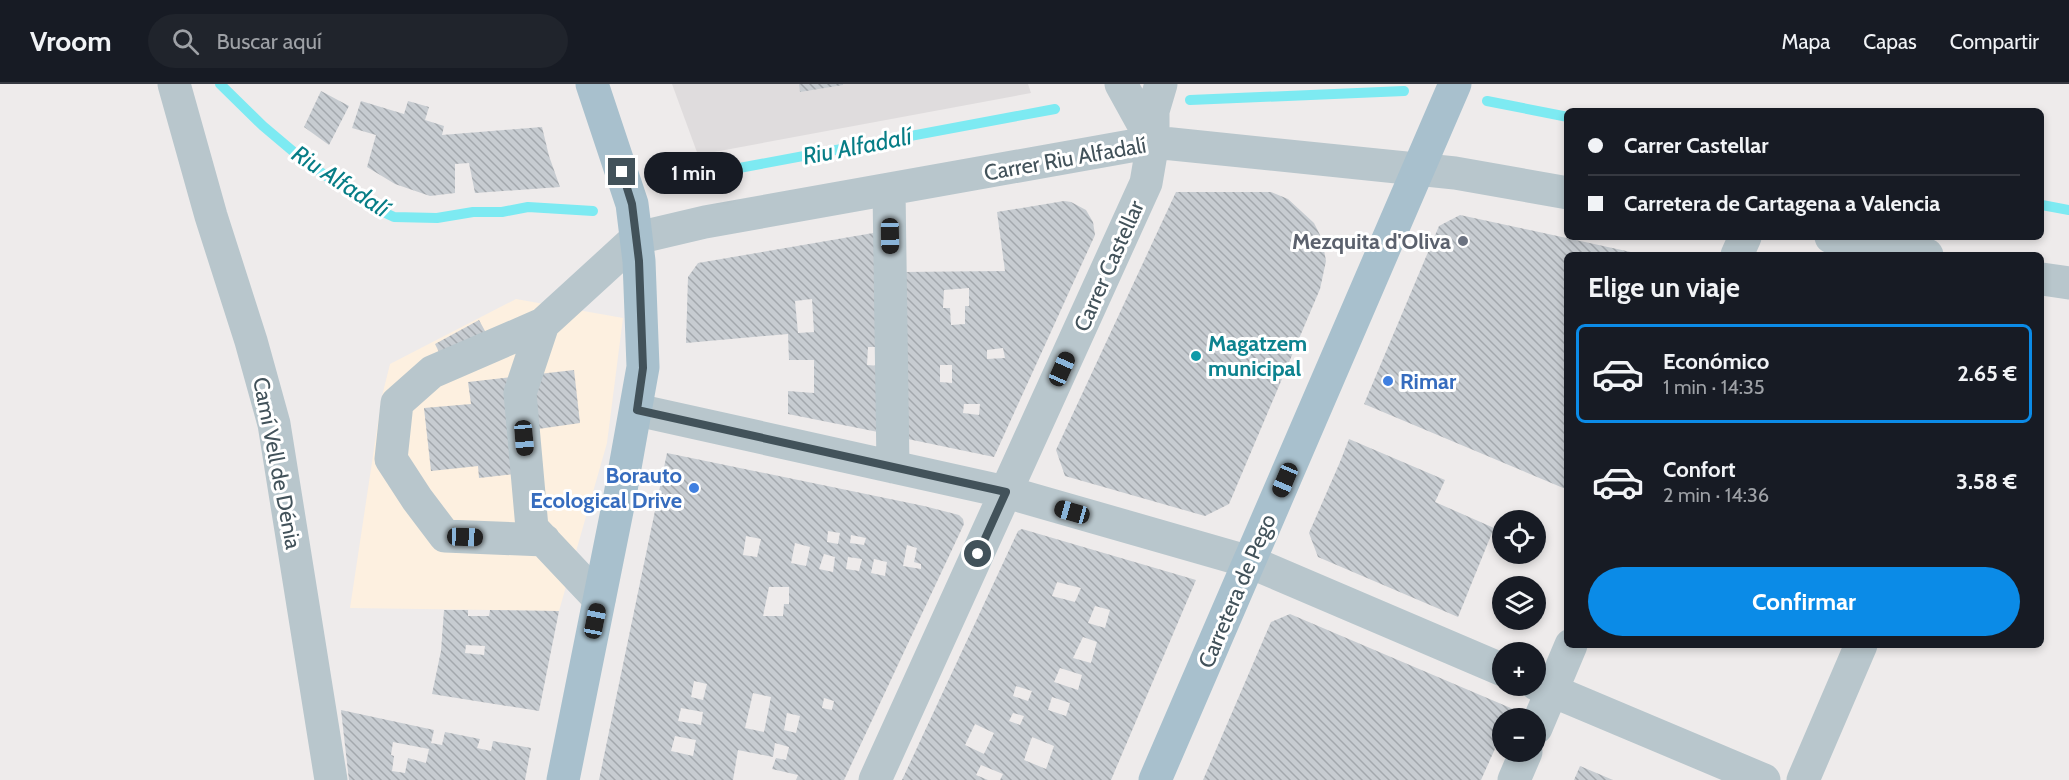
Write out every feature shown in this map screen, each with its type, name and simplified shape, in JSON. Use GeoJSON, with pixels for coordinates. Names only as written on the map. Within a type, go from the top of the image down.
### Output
{"type":"FeatureCollection","features":[{"type":"Feature","properties":{"kind":"main road"},"geometry":{"type":"LineString","coordinates":[[563,780],[637,410],[643,368],[639,261],[632,204],[592,84]]}},
{"type":"Feature","properties":{"kind":"main road"},"geometry":{"type":"LineString","coordinates":[[1417,170],[1455,84]]}},
{"type":"Feature","properties":{"kind":"main road","name":"Carretera de Pego"},"geometry":{"type":"LineString","coordinates":[[1155,780],[1417,170]]}},
{"type":"Feature","properties":{"kind":"street","name":"Camí Vell de Dénia"},"geometry":{"type":"LineString","coordinates":[[174,84],[210,216],[254,352],[274,424],[331,780]]}},
{"type":"Feature","properties":{"kind":"street"},"geometry":{"type":"LineString","coordinates":[[1121,84],[1153,142]]}},
{"type":"Feature","properties":{"kind":"street","name":"Carrer Castellar"},"geometry":{"type":"LineString","coordinates":[[875,780],[1146,183],[1153,142],[1153,111],[1161,84]]}},
{"type":"Feature","properties":{"kind":"street","name":"Carrer Riu Alfadalí"},"geometry":{"type":"LineString","coordinates":[[637,238],[705,222],[1153,142],[1455,173],[1564,192]]}},
{"type":"Feature","properties":{"kind":"street"},"geometry":{"type":"LineString","coordinates":[[889,189],[892,467]]}},
{"type":"Feature","properties":{"kind":"street"},"geometry":{"type":"LineString","coordinates":[[544,540],[445,536],[391,459],[397,403],[432,372],[543,324],[637,238]]}},
{"type":"Feature","properties":{"kind":"street"},"geometry":{"type":"LineString","coordinates":[[1849,240],[1913,252]]}},
{"type":"Feature","properties":{"kind":"street"},"geometry":{"type":"LineString","coordinates":[[2044,279],[2069,283]]}},
{"type":"Feature","properties":{"kind":"street"},"geometry":{"type":"LineString","coordinates":[[543,324],[520,393],[532,528],[599,599]]}},
{"type":"Feature","properties":{"kind":"street"},"geometry":{"type":"LineString","coordinates":[[637,410],[1006,492],[1250,562],[1492,665]]}},
{"type":"Feature","properties":{"kind":"street"},"geometry":{"type":"LineString","coordinates":[[1546,684],[1570,648]]}},
{"type":"Feature","properties":{"kind":"street"},"geometry":{"type":"LineString","coordinates":[[1803,780],[1860,648]]}},
{"type":"Feature","properties":{"kind":"street"},"geometry":{"type":"LineString","coordinates":[[1546,688],[1764,780]]}},
{"type":"Feature","properties":{"kind":"street"},"geometry":{"type":"LineString","coordinates":[[1514,780],[1522,762]]}},
{"type":"Feature","properties":{"kind":"shaded area"},"geometry":{"type":"Polygon","coordinates":[[[672,84],[1028,84],[1031,93],[698,155],[672,84]]]}},
{"type":"Feature","properties":{"kind":"shaded area"},"geometry":{"type":"Polygon","coordinates":[[[516,299],[623,318],[607,443],[559,611],[350,608],[382,396],[390,364],[516,299]]]}},
{"type":"Feature","properties":{"kind":"building"},"geometry":{"type":"Polygon","coordinates":[[[799,84],[843,84],[843,85],[800,92],[799,84]]]}},
{"type":"Feature","properties":{"kind":"building"},"geometry":{"type":"Polygon","coordinates":[[[321,91],[349,106],[329,145],[304,127],[321,91]]]}},
{"type":"Feature","properties":{"kind":"building"},"geometry":{"type":"Polygon","coordinates":[[[361,101],[404,114],[408,101],[429,107],[425,120],[444,126],[442,135],[542,127],[560,187],[475,193],[469,163],[455,164],[455,193],[430,196],[395,184],[367,167],[376,135],[352,128],[361,101]]]}},
{"type":"Feature","properties":{"kind":"building","name":"Magatzem municipal"},"geometry":{"type":"Polygon","coordinates":[[[1176,192],[1271,192],[1288,199],[1314,223],[1322,239],[1326,261],[1320,289],[1229,504],[1205,516],[1065,476],[1056,450],[1176,192]]]}},
{"type":"Feature","properties":{"kind":"building"},"geometry":{"type":"Polygon","coordinates":[[[1064,201],[1071,202],[1086,210],[1093,222],[1095,235],[994,457],[903,438],[903,272],[1005,271],[997,212],[1064,201]],[[969,288],[944,290],[943,308],[950,308],[951,325],[965,324],[965,306],[969,306],[969,288]],[[1003,348],[987,350],[987,359],[1005,358],[1003,348]],[[940,365],[940,382],[952,383],[952,365],[940,365]],[[964,404],[963,413],[979,415],[980,404],[964,404]]]}},
{"type":"Feature","properties":{"kind":"building"},"geometry":{"type":"Polygon","coordinates":[[[1460,215],[1564,238],[1564,240],[1575,240],[1631,252],[1564,252],[1564,488],[1364,404],[1439,226],[1460,215]]]}},
{"type":"Feature","properties":{"kind":"building"},"geometry":{"type":"Polygon","coordinates":[[[879,232],[879,347],[868,347],[867,365],[880,366],[878,432],[788,414],[788,391],[814,393],[814,360],[789,360],[788,334],[686,343],[688,277],[698,263],[879,232]],[[812,299],[795,301],[798,333],[814,332],[812,299]]]}},
{"type":"Feature","properties":{"kind":"building"},"geometry":{"type":"Polygon","coordinates":[[[479,320],[491,342],[446,366],[435,344],[479,320]]]}},
{"type":"Feature","properties":{"kind":"building"},"geometry":{"type":"Polygon","coordinates":[[[574,370],[580,423],[538,429],[543,471],[479,478],[478,466],[431,471],[424,408],[471,404],[468,382],[574,370]]]}},
{"type":"Feature","properties":{"kind":"building"},"geometry":{"type":"Polygon","coordinates":[[[1349,439],[1445,480],[1435,502],[1492,527],[1492,533],[1458,617],[1318,557],[1309,533],[1349,439]]]}},
{"type":"Feature","properties":{"kind":"building"},"geometry":{"type":"Polygon","coordinates":[[[667,453],[924,506],[959,515],[963,519],[964,524],[844,780],[796,780],[798,775],[772,769],[776,758],[786,760],[789,747],[775,743],[773,757],[738,750],[733,780],[599,780],[667,453]],[[828,531],[827,542],[838,544],[840,533],[828,531]],[[851,535],[850,543],[864,545],[866,538],[851,535]],[[746,536],[743,555],[757,557],[761,539],[746,536]],[[795,543],[791,563],[806,566],[810,547],[795,543]],[[907,545],[903,566],[921,569],[921,564],[914,562],[917,548],[907,545]],[[824,554],[819,569],[833,572],[835,557],[824,554]],[[848,557],[846,569],[859,571],[862,559],[848,557]],[[874,559],[871,573],[885,576],[887,562],[874,559]],[[769,587],[763,616],[783,616],[784,604],[789,604],[789,587],[769,587]],[[694,681],[691,697],[703,700],[707,684],[694,681]],[[753,693],[745,728],[764,732],[771,697],[753,693]],[[824,698],[822,708],[832,710],[834,701],[824,698]],[[681,708],[678,721],[701,725],[703,712],[681,708]],[[787,713],[784,730],[796,733],[800,716],[787,713]],[[675,736],[671,751],[693,756],[696,740],[675,736]]]}},
{"type":"Feature","properties":{"kind":"building"},"geometry":{"type":"Polygon","coordinates":[[[1022,529],[1196,580],[1111,780],[1000,780],[1003,774],[981,765],[976,775],[988,780],[902,780],[1018,531],[1022,529]],[[1057,582],[1052,596],[1075,602],[1081,588],[1057,582]],[[1095,606],[1088,623],[1105,628],[1110,610],[1095,606]],[[1083,637],[1073,658],[1091,663],[1097,642],[1083,637]],[[1060,668],[1054,682],[1078,690],[1082,675],[1060,668]],[[1016,686],[1013,696],[1028,701],[1032,691],[1016,686]],[[1052,697],[1048,710],[1066,716],[1070,703],[1052,697]],[[1013,713],[1009,721],[1020,725],[1024,716],[1013,713]],[[975,724],[965,745],[984,754],[994,733],[975,724]],[[1032,737],[1024,760],[1046,769],[1054,746],[1032,737]]]}},
{"type":"Feature","properties":{"kind":"building"},"geometry":{"type":"Polygon","coordinates":[[[444,610],[468,610],[468,616],[489,616],[490,610],[559,611],[539,711],[432,694],[441,651],[444,610]],[[466,645],[465,653],[484,655],[485,646],[466,645]]]}},
{"type":"Feature","properties":{"kind":"building"},"geometry":{"type":"Polygon","coordinates":[[[1290,614],[1511,708],[1492,708],[1492,756],[1481,780],[1203,780],[1271,622],[1290,614]]]}},
{"type":"Feature","properties":{"kind":"building"},"geometry":{"type":"Polygon","coordinates":[[[341,710],[434,730],[431,743],[442,745],[445,732],[480,739],[477,748],[491,751],[493,741],[531,748],[525,780],[349,780],[341,710]],[[393,742],[392,771],[405,773],[408,758],[426,763],[429,749],[393,742]]]}},
{"type":"Feature","properties":{"kind":"building"},"geometry":{"type":"Polygon","coordinates":[[[1580,766],[1613,780],[1574,780],[1580,766]]]}},
{"type":"Feature","properties":{"kind":"waterway","name":"Riu Alfadalí"},"geometry":{"type":"LineString","coordinates":[[220,84],[263,126],[308,164],[377,209],[394,217],[437,218],[473,212],[502,212],[528,207],[593,211]]}},
{"type":"Feature","properties":{"kind":"waterway","name":"Riu Alfadalí"},"geometry":{"type":"LineString","coordinates":[[1190,100],[1404,91]]}},
{"type":"Feature","properties":{"kind":"waterway","name":"Riu Alfadalí"},"geometry":{"type":"LineString","coordinates":[[1487,101],[1564,116]]}},
{"type":"Feature","properties":{"kind":"waterway","name":"Riu Alfadalí"},"geometry":{"type":"LineString","coordinates":[[659,183],[1055,109]]}},
{"type":"Feature","properties":{"kind":"waterway","name":"Riu Alfadalí"},"geometry":{"type":"LineString","coordinates":[[2044,205],[2069,210]]}},
{"type":"Feature","properties":{"kind":"place","name":"Mezquita d'Oliva"},"geometry":{"type":"Point","coordinates":[1463,241]}},
{"type":"Feature","properties":{"kind":"place","name":"Magatzem municipal"},"geometry":{"type":"Point","coordinates":[1196,356]}},
{"type":"Feature","properties":{"kind":"place","name":"Rimar"},"geometry":{"type":"Point","coordinates":[1388,381]}},
{"type":"Feature","properties":{"kind":"place","name":"Borauto Ecological Drive"},"geometry":{"type":"Point","coordinates":[694,488]}},
{"type":"Feature","properties":{"kind":"route"},"geometry":{"type":"LineString","coordinates":[[622,172],[632,204],[639,261],[643,368],[637,410],[1006,492],[978,554]]}}]}
